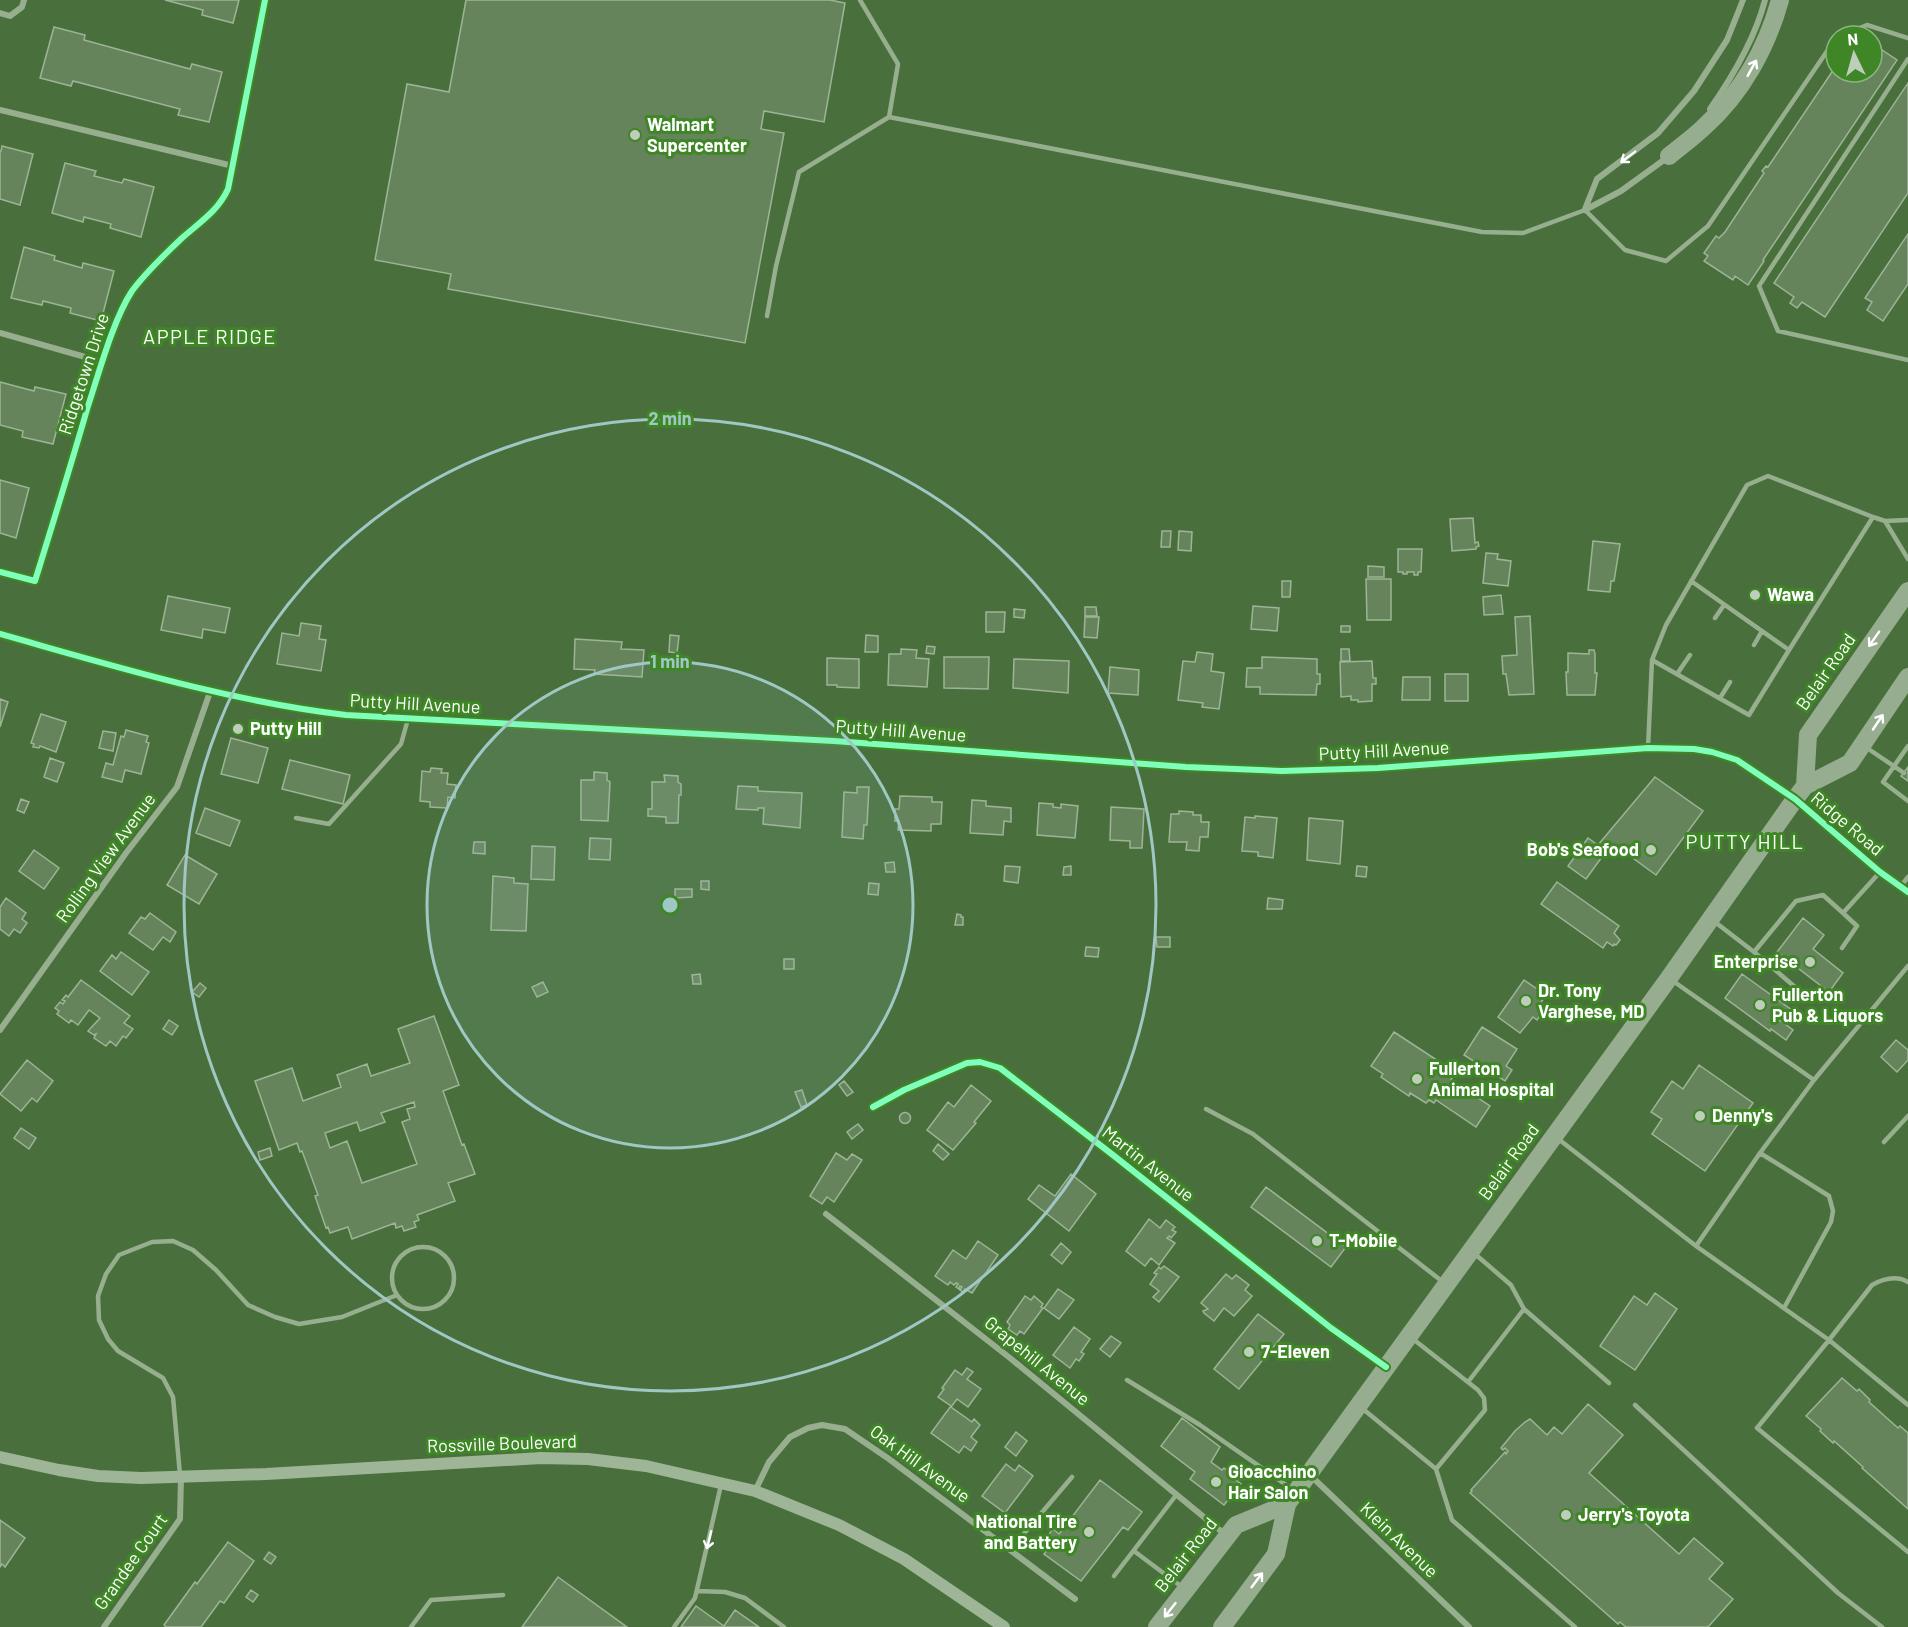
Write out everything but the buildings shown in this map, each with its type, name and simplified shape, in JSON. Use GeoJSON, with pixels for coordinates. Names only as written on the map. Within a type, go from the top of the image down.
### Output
{"type":"FeatureCollection","features":[{"type":"Feature","properties":{"kind":"highway"},"geometry":{"type":"LineString","coordinates":[[1669,156],[1706,126],[1738,90],[1764,44],[1780,0]]}},
{"type":"Feature","properties":{"kind":"highway","name":"Belair Road"},"geometry":{"type":"LineString","coordinates":[[1800,793],[1808,735],[1908,591]]}},
{"type":"Feature","properties":{"kind":"highway","name":"Belair Road"},"geometry":{"type":"LineString","coordinates":[[1222,1627],[1276,1554],[1292,1498],[1800,793],[1850,763],[1908,677]]}},
{"type":"Feature","properties":{"kind":"highway","name":"Belair Road"},"geometry":{"type":"LineString","coordinates":[[1157,1627],[1236,1525],[1292,1498]]}},
{"type":"Feature","properties":{"kind":"main road","name":"Rossville Boulevard"},"geometry":{"type":"LineString","coordinates":[[0,1457],[98,1476],[181,1478],[541,1458],[588,1459],[646,1466],[755,1491],[839,1525],[904,1559],[1004,1627]]}},
{"type":"Feature","properties":{"kind":"street"},"geometry":{"type":"LineString","coordinates":[[0,13],[10,16],[22,7],[24,0]]}},
{"type":"Feature","properties":{"kind":"street","name":"Ridgetown Drive"},"geometry":{"type":"LineString","coordinates":[[0,572],[35,581],[121,311],[132,291],[152,268],[183,237],[210,215],[223,200],[233,166],[265,0]]}},
{"type":"Feature","properties":{"kind":"street"},"geometry":{"type":"LineString","coordinates":[[1585,210],[1597,180],[1658,133],[1694,91],[1727,40],[1743,0]]}},
{"type":"Feature","properties":{"kind":"street"},"geometry":{"type":"LineString","coordinates":[[1585,210],[1621,190],[1669,156],[1699,125],[1719,97],[1744,53],[1765,0]]}},
{"type":"Feature","properties":{"kind":"street"},"geometry":{"type":"LineString","coordinates":[[0,110],[233,166]]}},
{"type":"Feature","properties":{"kind":"street"},"geometry":{"type":"LineString","coordinates":[[0,333],[103,362]]}},
{"type":"Feature","properties":{"kind":"street","name":"Putty Hill Avenue"},"geometry":{"type":"LineString","coordinates":[[0,634],[210,692],[306,711],[346,716],[834,741],[1186,767],[1282,771],[1378,768],[1648,748],[1694,749],[1737,760],[1800,793]]}},
{"type":"Feature","properties":{"kind":"street","name":"Rolling View Avenue"},"geometry":{"type":"LineString","coordinates":[[0,1029],[126,853],[177,787],[210,692]]}},
{"type":"Feature","properties":{"kind":"street","name":"Ridge Road"},"geometry":{"type":"LineString","coordinates":[[1800,793],[1880,872],[1908,892]]}},
{"type":"Feature","properties":{"kind":"street","name":"Martin Avenue"},"geometry":{"type":"LineString","coordinates":[[873,1107],[904,1090],[967,1063],[980,1062],[1000,1068],[1331,1328],[1386,1367]]}},
{"type":"Feature","properties":{"kind":"street","name":"Grapehill Avenue"},"geometry":{"type":"LineString","coordinates":[[826,1214],[1010,1358],[1227,1536]]}},
{"type":"Feature","properties":{"kind":"street","name":"Oak Hill Avenue"},"geometry":{"type":"LineString","coordinates":[[755,1491],[769,1462],[790,1437],[808,1428],[822,1425],[845,1429],[889,1459],[1075,1599]]}},
{"type":"Feature","properties":{"kind":"street","name":"Klein Avenue"},"geometry":{"type":"LineString","coordinates":[[1310,1474],[1469,1627]]}},
{"type":"Feature","properties":{"kind":"street","name":"Grandee Court"},"geometry":{"type":"LineString","coordinates":[[104,1627],[180,1518],[181,1478]]}},
{"type":"Feature","properties":{"kind":"lane"},"geometry":{"type":"LineString","coordinates":[[860,0],[898,64],[889,117]]}},
{"type":"Feature","properties":{"kind":"lane"},"geometry":{"type":"LineString","coordinates":[[1884,30],[1908,38]]}},
{"type":"Feature","properties":{"kind":"lane"},"geometry":{"type":"LineString","coordinates":[[767,316],[776,266],[799,171],[889,117],[1482,232],[1523,233],[1585,210],[1625,250],[1666,261],[1708,226],[1824,57]]}},
{"type":"Feature","properties":{"kind":"lane"},"geometry":{"type":"LineString","coordinates":[[1908,59],[1759,286],[1778,331],[1908,360]]}},
{"type":"Feature","properties":{"kind":"lane"},"geometry":{"type":"LineString","coordinates":[[1648,748],[1653,660],[1666,625],[1747,485],[1768,476],[1873,517],[1886,521],[1908,520]]}},
{"type":"Feature","properties":{"kind":"lane"},"geometry":{"type":"LineString","coordinates":[[1653,660],[1749,715],[1873,517]]}},
{"type":"Feature","properties":{"kind":"lane"},"geometry":{"type":"LineString","coordinates":[[1886,521],[1908,559]]}},
{"type":"Feature","properties":{"kind":"lane"},"geometry":{"type":"LineString","coordinates":[[1690,581],[1790,650]]}},
{"type":"Feature","properties":{"kind":"lane"},"geometry":{"type":"LineString","coordinates":[[1715,618],[1724,605]]}},
{"type":"Feature","properties":{"kind":"lane"},"geometry":{"type":"LineString","coordinates":[[1754,645],[1762,631]]}},
{"type":"Feature","properties":{"kind":"lane"},"geometry":{"type":"LineString","coordinates":[[1677,674],[1690,655]]}},
{"type":"Feature","properties":{"kind":"lane"},"geometry":{"type":"LineString","coordinates":[[1720,698],[1730,682]]}},
{"type":"Feature","properties":{"kind":"lane"},"geometry":{"type":"LineString","coordinates":[[296,818],[328,824],[401,744],[408,719]]}},
{"type":"Feature","properties":{"kind":"lane"},"geometry":{"type":"LineString","coordinates":[[1862,745],[1904,773]]}},
{"type":"Feature","properties":{"kind":"lane"},"geometry":{"type":"LineString","coordinates":[[1907,749],[1883,782],[1908,801]]}},
{"type":"Feature","properties":{"kind":"lane"},"geometry":{"type":"LineString","coordinates":[[1844,914],[1880,872]]}},
{"type":"Feature","properties":{"kind":"lane"},"geometry":{"type":"LineString","coordinates":[[1901,886],[1908,877]]}},
{"type":"Feature","properties":{"kind":"lane"},"geometry":{"type":"LineString","coordinates":[[1754,952],[1796,901],[1823,895],[1857,926],[1842,948]]}},
{"type":"Feature","properties":{"kind":"lane"},"geometry":{"type":"LineString","coordinates":[[1710,919],[1754,952],[1808,998]]}},
{"type":"Feature","properties":{"kind":"lane"},"geometry":{"type":"LineString","coordinates":[[1696,1246],[1814,1080],[1908,966]]}},
{"type":"Feature","properties":{"kind":"lane"},"geometry":{"type":"LineString","coordinates":[[1668,978],[1814,1080]]}},
{"type":"Feature","properties":{"kind":"lane"},"geometry":{"type":"LineString","coordinates":[[1206,1108],[1253,1134],[1446,1284]]}},
{"type":"Feature","properties":{"kind":"lane"},"geometry":{"type":"LineString","coordinates":[[1884,1142],[1908,1116]]}},
{"type":"Feature","properties":{"kind":"lane"},"geometry":{"type":"LineString","coordinates":[[1554,1136],[1696,1246],[1829,1340],[1908,1405]]}},
{"type":"Feature","properties":{"kind":"lane"},"geometry":{"type":"LineString","coordinates":[[1760,1153],[1829,1196],[1833,1211],[1831,1222],[1784,1308]]}},
{"type":"Feature","properties":{"kind":"lane"},"geometry":{"type":"LineString","coordinates":[[181,1478],[173,1397],[163,1378],[118,1351],[99,1320],[98,1296],[106,1274],[119,1255],[152,1242],[173,1240],[193,1250],[216,1270],[248,1305],[298,1324],[342,1317],[397,1295]]}},
{"type":"Feature","properties":{"kind":"lane"},"geometry":{"type":"LineString","coordinates":[[420,1247],[429,1247],[444,1254],[453,1266],[454,1285],[448,1299],[433,1308],[410,1307],[397,1295],[392,1280],[393,1269],[405,1252],[420,1247]]}},
{"type":"Feature","properties":{"kind":"lane"},"geometry":{"type":"LineString","coordinates":[[1470,1251],[1511,1285],[1524,1309],[1610,1383]]}},
{"type":"Feature","properties":{"kind":"lane"},"geometry":{"type":"LineString","coordinates":[[1908,1282],[1903,1279],[1891,1279],[1872,1285],[1757,1428],[1908,1552]]}},
{"type":"Feature","properties":{"kind":"lane"},"geometry":{"type":"LineString","coordinates":[[1468,1383],[1524,1309]]}},
{"type":"Feature","properties":{"kind":"lane"},"geometry":{"type":"LineString","coordinates":[[1409,1336],[1478,1390],[1484,1398],[1485,1410],[1436,1469]]}},
{"type":"Feature","properties":{"kind":"lane"},"geometry":{"type":"LineString","coordinates":[[1127,1380],[1200,1425],[1292,1498]]}},
{"type":"Feature","properties":{"kind":"lane"},"geometry":{"type":"LineString","coordinates":[[1359,1405],[1436,1469],[1452,1520],[1575,1627]]}},
{"type":"Feature","properties":{"kind":"lane"},"geometry":{"type":"LineString","coordinates":[[1635,1406],[1838,1593],[1882,1627]]}},
{"type":"Feature","properties":{"kind":"lane"},"geometry":{"type":"LineString","coordinates":[[1010,1550],[1072,1477]]}},
{"type":"Feature","properties":{"kind":"lane"},"geometry":{"type":"LineString","coordinates":[[674,1627],[695,1598],[722,1483]]}},
{"type":"Feature","properties":{"kind":"lane"},"geometry":{"type":"LineString","coordinates":[[1114,1576],[1177,1494]]}},
{"type":"Feature","properties":{"kind":"lane"},"geometry":{"type":"LineString","coordinates":[[1134,1551],[1185,1590]]}},
{"type":"Feature","properties":{"kind":"lane"},"geometry":{"type":"LineString","coordinates":[[697,1591],[725,1592],[745,1598],[784,1627]]}},
{"type":"Feature","properties":{"kind":"lane"},"geometry":{"type":"LineString","coordinates":[[411,1627],[431,1600],[503,1595]]}},
{"type":"Feature","properties":{"kind":"cycle path"},"geometry":{"type":"LineString","coordinates":[[0,572],[35,581],[88,406],[113,331],[125,303],[149,270],[214,210],[228,189],[265,0]]}},
{"type":"Feature","properties":{"kind":"cycle path"},"geometry":{"type":"LineString","coordinates":[[0,634],[215,692],[346,715],[834,741],[1186,767],[1282,771],[1378,768],[1648,748],[1694,749],[1737,760],[1795,799],[1880,872],[1908,892]]}},
{"type":"Feature","properties":{"kind":"cycle path"},"geometry":{"type":"LineString","coordinates":[[873,1107],[904,1090],[967,1063],[980,1062],[1000,1068],[1331,1328],[1386,1367]]}},
{"type":"Feature","properties":{"kind":"place","name":"Walmart Supercenter"},"geometry":{"type":"Point","coordinates":[635,135]}},
{"type":"Feature","properties":{"kind":"place","name":"Wawa"},"geometry":{"type":"Point","coordinates":[1755,595]}},
{"type":"Feature","properties":{"kind":"place","name":"Putty Hill"},"geometry":{"type":"Point","coordinates":[238,729]}},
{"type":"Feature","properties":{"kind":"place","name":"Bob's Seafood"},"geometry":{"type":"Point","coordinates":[1651,850]}},
{"type":"Feature","properties":{"kind":"place","name":"Enterprise"},"geometry":{"type":"Point","coordinates":[1810,962]}},
{"type":"Feature","properties":{"kind":"place","name":"Dr. Tony Varghese, MD"},"geometry":{"type":"Point","coordinates":[1526,1001]}},
{"type":"Feature","properties":{"kind":"place","name":"Fullerton Pub & Liquors"},"geometry":{"type":"Point","coordinates":[1760,1005]}},
{"type":"Feature","properties":{"kind":"place","name":"Fullerton Animal Hospital"},"geometry":{"type":"Point","coordinates":[1417,1079]}},
{"type":"Feature","properties":{"kind":"place","name":"Denny's"},"geometry":{"type":"Point","coordinates":[1700,1116]}},
{"type":"Feature","properties":{"kind":"place","name":"T-Mobile"},"geometry":{"type":"Point","coordinates":[1317,1241]}},
{"type":"Feature","properties":{"kind":"place","name":"7-Eleven"},"geometry":{"type":"Point","coordinates":[1249,1352]}},
{"type":"Feature","properties":{"kind":"place","name":"Gioacchino Hair Salon"},"geometry":{"type":"Point","coordinates":[1216,1482]}},
{"type":"Feature","properties":{"kind":"place","name":"Jerry's Toyota"},"geometry":{"type":"Point","coordinates":[1566,1515]}},
{"type":"Feature","properties":{"kind":"place","name":"National Tire and Battery"},"geometry":{"type":"Point","coordinates":[1089,1532]}},
{"type":"Feature","properties":{"kind":"district","name":"APPLE RIDGE"},"geometry":{"type":"Point","coordinates":[210,337]}},
{"type":"Feature","properties":{"kind":"district","name":"PUTTY HILL"},"geometry":{"type":"Point","coordinates":[1745,842]}}]}
